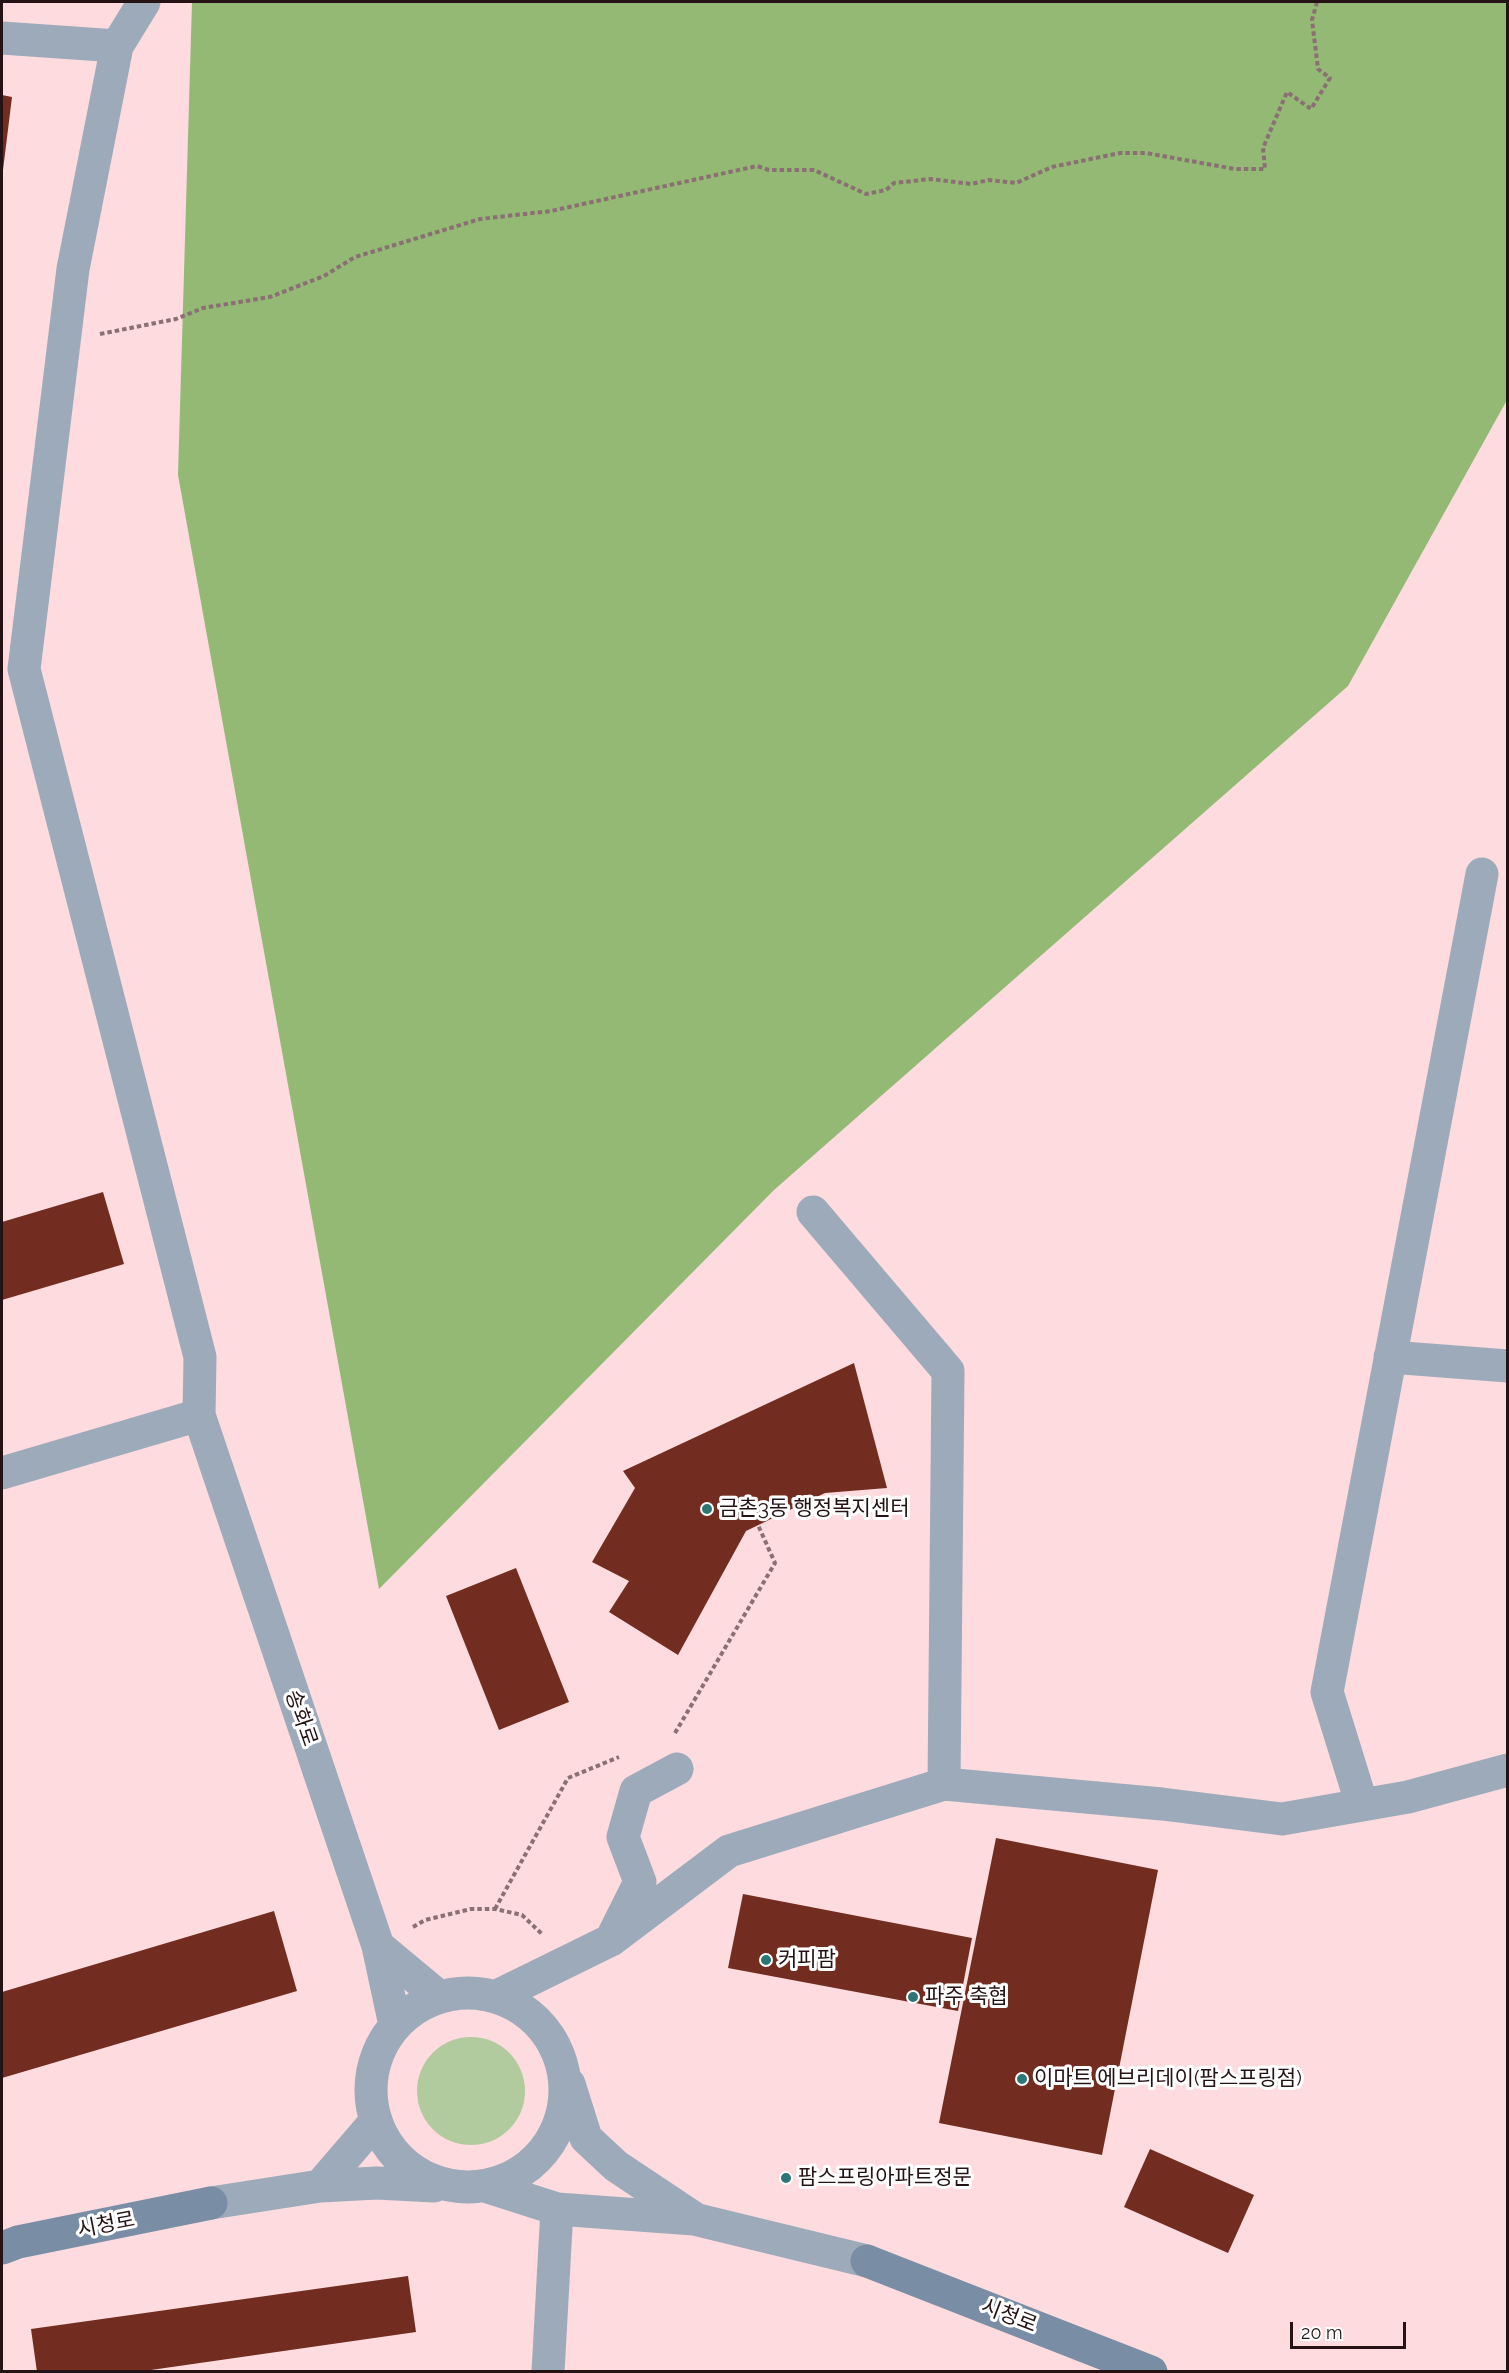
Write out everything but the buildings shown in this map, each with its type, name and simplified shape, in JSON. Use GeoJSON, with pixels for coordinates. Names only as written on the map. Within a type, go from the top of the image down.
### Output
{"type":"FeatureCollection","features":[{"type":"Feature","properties":{"kind":"street"},"geometry":{"type":"LineString","coordinates":[[2,38],[117,46],[144,2]]}},
{"type":"Feature","properties":{"kind":"street","name":"송화로"},"geometry":{"type":"LineString","coordinates":[[117,46],[73,269],[24,669],[200,1357],[199,1415],[378,1946],[395,2025]]}},
{"type":"Feature","properties":{"kind":"street"},"geometry":{"type":"LineString","coordinates":[[1362,1805],[1327,1692],[1482,874]]}},
{"type":"Feature","properties":{"kind":"street"},"geometry":{"type":"LineString","coordinates":[[813,1212],[948,1371],[944,1784]]}},
{"type":"Feature","properties":{"kind":"street"},"geometry":{"type":"LineString","coordinates":[[1390,1357],[1508,1366]]}},
{"type":"Feature","properties":{"kind":"street"},"geometry":{"type":"LineString","coordinates":[[2,1473],[199,1415]]}},
{"type":"Feature","properties":{"kind":"street"},"geometry":{"type":"LineString","coordinates":[[611,1940],[640,1882],[623,1837],[636,1791],[677,1769]]}},
{"type":"Feature","properties":{"kind":"street"},"geometry":{"type":"LineString","coordinates":[[497,1996],[611,1940],[729,1851],[944,1784],[1162,1804],[1282,1819],[1408,1797],[1508,1770]]}},
{"type":"Feature","properties":{"kind":"street"},"geometry":{"type":"LineString","coordinates":[[378,1946],[438,1996]]}},
{"type":"Feature","properties":{"kind":"street"},"geometry":{"type":"LineString","coordinates":[[468,1991],[497,1996],[527,2012],[551,2037],[564,2068],[586,2138],[616,2166],[694,2219],[557,2208],[469,2186],[429,2180],[405,2165],[387,2145],[375,2122],[370,2096],[372,2070],[380,2046],[395,2025],[414,2008],[438,1996],[468,1991]]}},
{"type":"Feature","properties":{"kind":"street"},"geometry":{"type":"LineString","coordinates":[[320,2186],[377,2183],[469,2186],[514,2176],[539,2156],[557,2130],[565,2100],[564,2068]]}},
{"type":"Feature","properties":{"kind":"street"},"geometry":{"type":"LineString","coordinates":[[320,2186],[375,2122]]}},
{"type":"Feature","properties":{"kind":"street","name":"시청로"},"geometry":{"type":"LineString","coordinates":[[2,2248],[18,2242],[211,2203],[320,2186]]}},
{"type":"Feature","properties":{"kind":"street"},"geometry":{"type":"LineString","coordinates":[[548,2372],[557,2208]]}},
{"type":"Feature","properties":{"kind":"street","name":"시청로"},"geometry":{"type":"LineString","coordinates":[[694,2219],[867,2261],[1151,2372]]}},
{"type":"Feature","properties":{"kind":"path"},"geometry":{"type":"LineString","coordinates":[[64,341],[176,319],[203,308],[270,297],[324,276],[355,257],[480,219],[551,211],[757,166],[769,170],[814,170],[866,194],[885,190],[894,183],[931,179],[971,184],[989,180],[1016,183],[1052,167],[1120,153],[1146,153],[1235,169],[1265,169],[1263,148],[1287,92],[1311,109],[1330,78],[1318,69],[1312,20],[1317,2]]}},
{"type":"Feature","properties":{"kind":"path"},"geometry":{"type":"LineString","coordinates":[[664,1738],[675,1733],[775,1563],[758,1525]]}},
{"type":"Feature","properties":{"kind":"path"},"geometry":{"type":"LineString","coordinates":[[495,1909],[568,1778],[621,1755]]}},
{"type":"Feature","properties":{"kind":"path"},"geometry":{"type":"LineString","coordinates":[[378,1946],[425,1920],[471,1909],[495,1909],[522,1915],[548,1939]]}},
{"type":"Feature","properties":{"kind":"green space"},"geometry":{"type":"Polygon","coordinates":[[[192,2],[1507,2],[1507,400],[1348,686],[774,1190],[379,1589],[178,475],[192,2]]]}},
{"type":"Feature","properties":{"kind":"green space"},"geometry":{"type":"Polygon","coordinates":[[[471,2037],[492,2041],[509,2053],[521,2070],[525,2091],[521,2112],[509,2129],[492,2141],[471,2145],[450,2141],[433,2129],[421,2112],[417,2091],[421,2070],[433,2053],[450,2041],[471,2037]]]}},
{"type":"Feature","properties":{"kind":"place","name":"금촌3동 행정복지센터"},"geometry":{"type":"Point","coordinates":[707,1509]}},
{"type":"Feature","properties":{"kind":"place","name":"커피팜"},"geometry":{"type":"Point","coordinates":[766,1960]}},
{"type":"Feature","properties":{"kind":"place","name":"파주 축협"},"geometry":{"type":"Point","coordinates":[913,1997]}},
{"type":"Feature","properties":{"kind":"place","name":"이마트 에브리데이(팜스프링점)"},"geometry":{"type":"Point","coordinates":[1022,2079]}},
{"type":"Feature","properties":{"kind":"place","name":"팜스프링아파트정문"},"geometry":{"type":"Point","coordinates":[786,2178]}}]}
